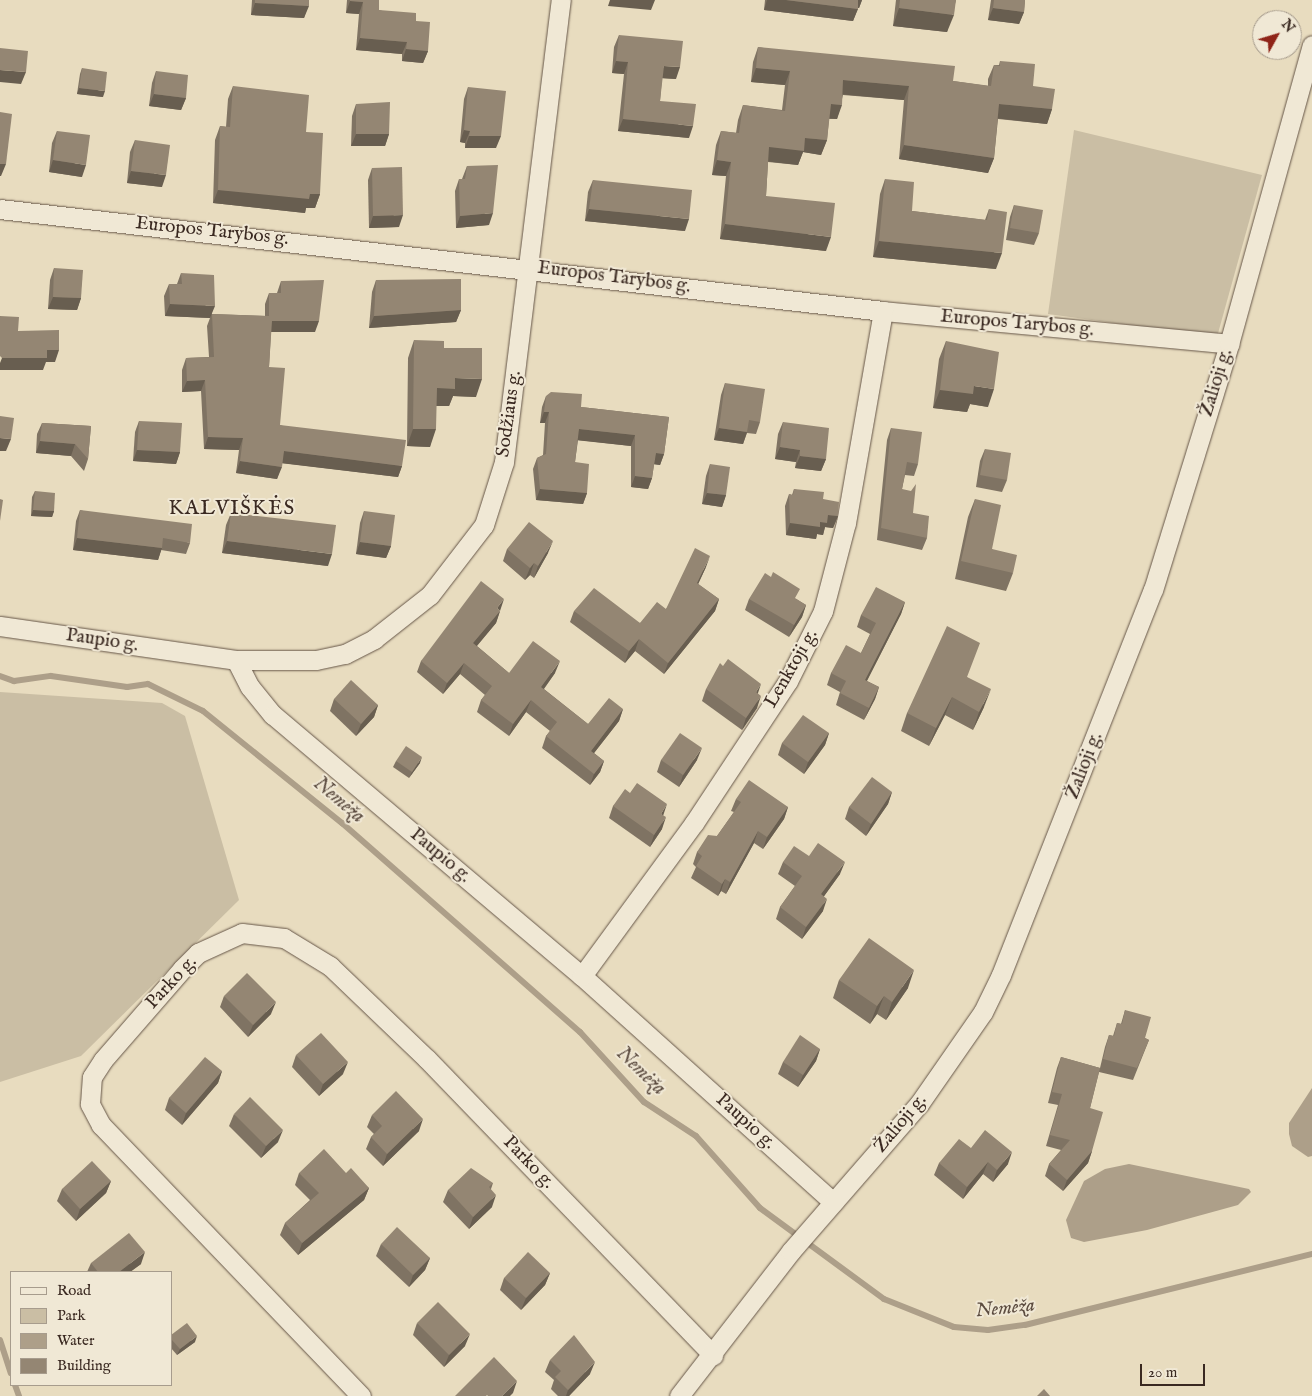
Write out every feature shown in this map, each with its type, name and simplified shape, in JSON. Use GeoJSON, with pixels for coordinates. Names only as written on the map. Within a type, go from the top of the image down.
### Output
{"type":"FeatureCollection","features":[{"type":"Feature","properties":{"kind":"street","name":"Sodžiaus g."},"geometry":{"type":"LineString","coordinates":[[236,660],[316,660],[345,654],[405,618],[463,556],[484,525],[504,462],[561,0]]}},
{"type":"Feature","properties":{"kind":"street","name":"Žalioji g."},"geometry":{"type":"LineString","coordinates":[[679,1396],[713,1355],[791,1251],[953,1058],[1001,975],[1153,590],[1229,344],[1312,45]]}},
{"type":"Feature","properties":{"kind":"street","name":"Europos Tarybos g."},"geometry":{"type":"LineString","coordinates":[[0,208],[529,267],[883,311],[1229,344]]}},
{"type":"Feature","properties":{"kind":"street","name":"Lenktoji g."},"geometry":{"type":"LineString","coordinates":[[582,976],[694,823],[788,681],[816,627],[846,523],[883,311]]}},
{"type":"Feature","properties":{"kind":"street","name":"Paupio g."},"geometry":{"type":"LineString","coordinates":[[0,626],[236,660],[250,687],[273,714],[582,976],[833,1202]]}},
{"type":"Feature","properties":{"kind":"street","name":"Parko g."},"geometry":{"type":"LineString","coordinates":[[361,1396],[101,1125],[90,1104],[88,1090],[99,1065],[182,968],[198,953],[242,933],[284,938],[330,966],[427,1059],[713,1355]]}},
{"type":"Feature","properties":{"kind":"green space"},"geometry":{"type":"Polygon","coordinates":[[[1074,130],[1262,175],[1217,337],[1048,314],[1074,130]]]}},
{"type":"Feature","properties":{"kind":"green space"},"geometry":{"type":"Polygon","coordinates":[[[0,692],[162,703],[185,716],[239,900],[81,1056],[0,1082],[0,692]]]}},
{"type":"Feature","properties":{"kind":"water"},"geometry":{"type":"Polygon","coordinates":[[[1312,1088],[1312,1156],[1308,1157],[1292,1146],[1289,1123],[1312,1088]]]}},
{"type":"Feature","properties":{"kind":"water"},"geometry":{"type":"Polygon","coordinates":[[[1129,1164],[1249,1189],[1251,1192],[1238,1205],[1147,1230],[1084,1242],[1071,1238],[1066,1220],[1084,1181],[1105,1169],[1129,1164]]]}},
{"type":"Feature","properties":{"kind":"building"},"geometry":{"type":"Polygon","coordinates":[[[255,0],[309,0],[309,6],[255,3],[255,0]]]}},
{"type":"Feature","properties":{"kind":"building"},"geometry":{"type":"Polygon","coordinates":[[[350,0],[379,0],[379,10],[416,13],[416,21],[430,22],[428,51],[406,49],[407,42],[360,38],[363,2],[350,0]]]}},
{"type":"Feature","properties":{"kind":"building"},"geometry":{"type":"Polygon","coordinates":[[[786,0],[858,0],[858,9],[786,0]]]}},
{"type":"Feature","properties":{"kind":"building"},"geometry":{"type":"Polygon","coordinates":[[[900,0],[956,0],[954,15],[899,8],[900,0]]]}},
{"type":"Feature","properties":{"kind":"building"},"geometry":{"type":"Polygon","coordinates":[[[994,0],[1025,0],[1024,12],[993,8],[994,0]]]}},
{"type":"Feature","properties":{"kind":"building"},"geometry":{"type":"Polygon","coordinates":[[[619,35],[683,41],[680,67],[664,66],[660,101],[696,104],[693,126],[623,119],[628,62],[616,61],[619,35]]]}},
{"type":"Feature","properties":{"kind":"building"},"geometry":{"type":"Polygon","coordinates":[[[758,47],[955,66],[953,81],[991,86],[994,65],[1000,66],[1000,61],[1035,64],[1033,86],[1055,89],[1052,109],[999,104],[994,158],[904,145],[909,86],[843,80],[842,105],[831,104],[827,140],[805,138],[804,151],[769,147],[766,196],[835,203],[831,237],[725,224],[731,162],[717,160],[721,131],[739,133],[743,105],[785,111],[790,71],[756,68],[758,47]]]}},
{"type":"Feature","properties":{"kind":"building"},"geometry":{"type":"Polygon","coordinates":[[[0,48],[28,51],[26,72],[0,70],[0,48]]]}},
{"type":"Feature","properties":{"kind":"building"},"geometry":{"type":"Polygon","coordinates":[[[82,68],[107,72],[105,91],[79,88],[82,68]]]}},
{"type":"Feature","properties":{"kind":"building"},"geometry":{"type":"Polygon","coordinates":[[[156,71],[188,75],[186,98],[154,94],[156,71]]]}},
{"type":"Feature","properties":{"kind":"building"},"geometry":{"type":"Polygon","coordinates":[[[233,86],[309,95],[306,132],[323,133],[320,194],[310,194],[309,199],[218,190],[220,126],[230,127],[233,86]]]}},
{"type":"Feature","properties":{"kind":"building"},"geometry":{"type":"Polygon","coordinates":[[[468,87],[506,91],[501,136],[469,136],[470,131],[464,130],[468,87]]]}},
{"type":"Feature","properties":{"kind":"building"},"geometry":{"type":"Polygon","coordinates":[[[390,102],[389,134],[356,134],[356,104],[390,102]]]}},
{"type":"Feature","properties":{"kind":"building"},"geometry":{"type":"Polygon","coordinates":[[[0,112],[12,114],[6,164],[0,164],[0,112]]]}},
{"type":"Feature","properties":{"kind":"building"},"geometry":{"type":"Polygon","coordinates":[[[57,131],[90,135],[86,165],[53,160],[57,131]]]}},
{"type":"Feature","properties":{"kind":"building"},"geometry":{"type":"Polygon","coordinates":[[[135,140],[170,145],[166,175],[131,171],[135,140]]]}},
{"type":"Feature","properties":{"kind":"building"},"geometry":{"type":"Polygon","coordinates":[[[498,165],[493,213],[460,216],[459,179],[465,179],[467,166],[498,165]]]}},
{"type":"Feature","properties":{"kind":"building"},"geometry":{"type":"Polygon","coordinates":[[[402,167],[403,215],[373,216],[372,168],[402,167]]]}},
{"type":"Feature","properties":{"kind":"building"},"geometry":{"type":"Polygon","coordinates":[[[885,179],[914,182],[912,211],[987,220],[989,209],[1007,212],[1002,253],[879,241],[885,179]]]}},
{"type":"Feature","properties":{"kind":"building"},"geometry":{"type":"Polygon","coordinates":[[[593,180],[692,190],[689,219],[589,209],[593,180]]]}},
{"type":"Feature","properties":{"kind":"building"},"geometry":{"type":"Polygon","coordinates":[[[1014,205],[1043,210],[1039,233],[1010,228],[1014,205]]]}},
{"type":"Feature","properties":{"kind":"building"},"geometry":{"type":"Polygon","coordinates":[[[54,268],[83,270],[81,298],[53,297],[54,268]]]}},
{"type":"Feature","properties":{"kind":"building"},"geometry":{"type":"Polygon","coordinates":[[[181,273],[214,275],[215,306],[170,304],[169,284],[182,284],[181,273]]]}},
{"type":"Feature","properties":{"kind":"building"},"geometry":{"type":"Polygon","coordinates":[[[461,279],[461,310],[374,316],[376,280],[461,279]]]}},
{"type":"Feature","properties":{"kind":"building"},"geometry":{"type":"Polygon","coordinates":[[[324,280],[319,321],[272,321],[269,367],[285,368],[280,425],[406,440],[402,466],[284,451],[282,467],[240,461],[243,438],[208,437],[205,380],[187,381],[186,358],[214,357],[212,314],[269,316],[269,293],[281,293],[281,281],[324,280]]]}},
{"type":"Feature","properties":{"kind":"building"},"geometry":{"type":"Polygon","coordinates":[[[0,316],[19,317],[18,331],[59,330],[59,350],[47,350],[47,358],[2,358],[0,356],[0,316]]]}},
{"type":"Feature","properties":{"kind":"building"},"geometry":{"type":"Polygon","coordinates":[[[414,340],[444,341],[444,348],[482,348],[482,379],[455,378],[455,389],[437,388],[436,429],[413,429],[414,340]]]}},
{"type":"Feature","properties":{"kind":"building"},"geometry":{"type":"Polygon","coordinates":[[[946,341],[999,352],[994,389],[974,386],[973,394],[940,390],[946,341]]]}},
{"type":"Feature","properties":{"kind":"building"},"geometry":{"type":"Polygon","coordinates":[[[725,383],[765,389],[760,422],[749,420],[747,432],[719,428],[725,383]]]}},
{"type":"Feature","properties":{"kind":"building"},"geometry":{"type":"Polygon","coordinates":[[[551,392],[582,394],[581,407],[669,417],[664,454],[656,453],[652,478],[635,476],[635,435],[579,429],[575,462],[589,464],[587,493],[540,489],[537,458],[546,454],[549,412],[544,412],[546,396],[551,392]]]}},
{"type":"Feature","properties":{"kind":"building"},"geometry":{"type":"Polygon","coordinates":[[[0,416],[14,418],[11,439],[0,438],[0,416]]]}},
{"type":"Feature","properties":{"kind":"building"},"geometry":{"type":"Polygon","coordinates":[[[139,421],[182,423],[180,452],[137,450],[139,421]]]}},
{"type":"Feature","properties":{"kind":"building"},"geometry":{"type":"Polygon","coordinates":[[[783,422],[829,428],[826,459],[800,456],[800,450],[780,447],[783,422]]]}},
{"type":"Feature","properties":{"kind":"building"},"geometry":{"type":"Polygon","coordinates":[[[42,423],[91,426],[88,459],[75,444],[40,441],[42,423]]]}},
{"type":"Feature","properties":{"kind":"building"},"geometry":{"type":"Polygon","coordinates":[[[891,428],[922,432],[918,464],[907,462],[902,489],[911,491],[916,484],[913,513],[929,516],[927,538],[881,528],[891,428]]]}},
{"type":"Feature","properties":{"kind":"building"},"geometry":{"type":"Polygon","coordinates":[[[985,449],[1011,453],[1007,480],[980,475],[985,449]]]}},
{"type":"Feature","properties":{"kind":"building"},"geometry":{"type":"Polygon","coordinates":[[[710,464],[730,467],[726,495],[707,493],[710,464]]]}},
{"type":"Feature","properties":{"kind":"building"},"geometry":{"type":"Polygon","coordinates":[[[794,489],[824,492],[823,499],[839,502],[838,516],[828,515],[827,523],[820,522],[820,527],[790,523],[789,494],[793,495],[794,489]]]}},
{"type":"Feature","properties":{"kind":"building"},"geometry":{"type":"Polygon","coordinates":[[[35,491],[55,493],[54,511],[33,510],[35,491]]]}},
{"type":"Feature","properties":{"kind":"building"},"geometry":{"type":"Polygon","coordinates":[[[0,499],[3,500],[0,521],[0,499]]]}},
{"type":"Feature","properties":{"kind":"building"},"geometry":{"type":"Polygon","coordinates":[[[975,499],[1001,505],[992,549],[1017,555],[1013,573],[961,561],[975,499]]]}},
{"type":"Feature","properties":{"kind":"building"},"geometry":{"type":"Polygon","coordinates":[[[80,510],[192,524],[190,543],[163,538],[162,548],[77,538],[80,510]]]}},
{"type":"Feature","properties":{"kind":"building"},"geometry":{"type":"Polygon","coordinates":[[[364,511],[395,515],[391,546],[360,542],[364,511]]]}},
{"type":"Feature","properties":{"kind":"building"},"geometry":{"type":"Polygon","coordinates":[[[231,513],[336,525],[332,554],[227,541],[231,513]]]}},
{"type":"Feature","properties":{"kind":"building"},"geometry":{"type":"Polygon","coordinates":[[[529,522],[553,541],[538,566],[534,563],[530,568],[507,549],[529,522]]]}},
{"type":"Feature","properties":{"kind":"building"},"geometry":{"type":"Polygon","coordinates":[[[695,548],[710,556],[697,583],[719,599],[668,663],[639,639],[629,651],[574,611],[594,588],[640,623],[657,602],[666,609],[695,548]]]}},
{"type":"Feature","properties":{"kind":"building"},"geometry":{"type":"Polygon","coordinates":[[[773,572],[800,589],[795,598],[806,605],[794,625],[749,599],[765,573],[771,577],[773,572]]]}},
{"type":"Feature","properties":{"kind":"building"},"geometry":{"type":"Polygon","coordinates":[[[481,581],[504,599],[497,608],[500,611],[473,643],[509,673],[533,641],[560,661],[541,687],[588,724],[609,698],[623,709],[591,751],[604,761],[594,774],[546,736],[557,722],[531,700],[513,724],[481,700],[492,686],[464,663],[447,683],[421,661],[481,581]]]}},
{"type":"Feature","properties":{"kind":"building"},"geometry":{"type":"Polygon","coordinates":[[[876,587],[905,602],[865,680],[879,687],[869,708],[840,693],[846,681],[831,673],[846,645],[861,653],[876,623],[861,615],[876,587]]]}},
{"type":"Feature","properties":{"kind":"building"},"geometry":{"type":"Polygon","coordinates":[[[947,626],[980,643],[967,677],[991,689],[979,712],[952,697],[936,728],[907,713],[947,626]]]}},
{"type":"Feature","properties":{"kind":"building"},"geometry":{"type":"Polygon","coordinates":[[[728,659],[761,684],[756,692],[761,696],[746,718],[706,689],[720,663],[723,666],[728,659]]]}},
{"type":"Feature","properties":{"kind":"building"},"geometry":{"type":"Polygon","coordinates":[[[351,680],[378,705],[361,724],[334,699],[351,680]]]}},
{"type":"Feature","properties":{"kind":"building"},"geometry":{"type":"Polygon","coordinates":[[[803,715],[829,733],[808,762],[782,743],[803,715]]]}},
{"type":"Feature","properties":{"kind":"building"},"geometry":{"type":"Polygon","coordinates":[[[680,733],[702,748],[683,775],[661,760],[680,733]]]}},
{"type":"Feature","properties":{"kind":"building"},"geometry":{"type":"Polygon","coordinates":[[[406,746],[422,757],[412,772],[396,761],[406,746]]]}},
{"type":"Feature","properties":{"kind":"building"},"geometry":{"type":"Polygon","coordinates":[[[872,777],[892,792],[871,824],[849,807],[872,777]]]}},
{"type":"Feature","properties":{"kind":"building"},"geometry":{"type":"Polygon","coordinates":[[[749,780],[788,807],[767,837],[758,831],[730,882],[725,879],[722,884],[696,866],[702,856],[697,852],[708,835],[717,836],[741,802],[736,799],[749,780]]]}},
{"type":"Feature","properties":{"kind":"building"},"geometry":{"type":"Polygon","coordinates":[[[637,783],[667,804],[661,814],[666,817],[654,835],[613,806],[625,789],[630,793],[637,783]]]}},
{"type":"Feature","properties":{"kind":"building"},"geometry":{"type":"Polygon","coordinates":[[[818,843],[845,862],[821,894],[827,899],[806,927],[780,907],[802,876],[783,862],[794,846],[809,856],[818,843]]]}},
{"type":"Feature","properties":{"kind":"building"},"geometry":{"type":"Polygon","coordinates":[[[869,938],[914,970],[892,1002],[884,996],[877,1006],[839,980],[869,938]]]}},
{"type":"Feature","properties":{"kind":"building"},"geometry":{"type":"Polygon","coordinates":[[[247,973],[276,1002],[253,1025],[224,996],[247,973]]]}},
{"type":"Feature","properties":{"kind":"building"},"geometry":{"type":"Polygon","coordinates":[[[1125,1010],[1151,1017],[1145,1038],[1149,1040],[1137,1068],[1103,1059],[1109,1035],[1114,1036],[1117,1023],[1122,1024],[1125,1010]]]}},
{"type":"Feature","properties":{"kind":"building"},"geometry":{"type":"Polygon","coordinates":[[[321,1033],[348,1062],[323,1084],[296,1055],[321,1033]]]}},
{"type":"Feature","properties":{"kind":"building"},"geometry":{"type":"Polygon","coordinates":[[[800,1035],[820,1049],[803,1075],[783,1062],[800,1035]]]}},
{"type":"Feature","properties":{"kind":"building"},"geometry":{"type":"Polygon","coordinates":[[[205,1057],[222,1071],[186,1113],[169,1098],[205,1057]]]}},
{"type":"Feature","properties":{"kind":"building"},"geometry":{"type":"Polygon","coordinates":[[[1061,1057],[1100,1068],[1090,1108],[1103,1112],[1092,1151],[1067,1180],[1049,1164],[1070,1140],[1050,1135],[1062,1094],[1052,1092],[1061,1057]]]}},
{"type":"Feature","properties":{"kind":"building"},"geometry":{"type":"Polygon","coordinates":[[[396,1091],[423,1119],[387,1154],[371,1137],[382,1126],[372,1115],[396,1091]]]}},
{"type":"Feature","properties":{"kind":"building"},"geometry":{"type":"Polygon","coordinates":[[[250,1097],[283,1130],[266,1146],[234,1114],[250,1097]]]}},
{"type":"Feature","properties":{"kind":"building"},"geometry":{"type":"Polygon","coordinates":[[[985,1130],[1012,1152],[997,1170],[988,1162],[967,1187],[939,1163],[959,1139],[971,1148],[985,1130]]]}},
{"type":"Feature","properties":{"kind":"building"},"geometry":{"type":"Polygon","coordinates":[[[324,1149],[346,1173],[351,1168],[369,1188],[302,1243],[285,1223],[319,1193],[299,1173],[324,1149]]]}},
{"type":"Feature","properties":{"kind":"building"},"geometry":{"type":"Polygon","coordinates":[[[92,1161],[111,1181],[80,1209],[62,1189],[92,1161]]]}},
{"type":"Feature","properties":{"kind":"building"},"geometry":{"type":"Polygon","coordinates":[[[471,1168],[493,1183],[489,1187],[496,1195],[473,1217],[448,1190],[471,1168]]]}},
{"type":"Feature","properties":{"kind":"building"},"geometry":{"type":"Polygon","coordinates":[[[397,1227],[430,1258],[413,1275],[381,1244],[397,1227]]]}},
{"type":"Feature","properties":{"kind":"building"},"geometry":{"type":"Polygon","coordinates":[[[129,1233],[145,1252],[120,1271],[97,1271],[91,1263],[129,1233]]]}},
{"type":"Feature","properties":{"kind":"building"},"geometry":{"type":"Polygon","coordinates":[[[528,1252],[550,1273],[526,1298],[504,1278],[528,1252]]]}},
{"type":"Feature","properties":{"kind":"building"},"geometry":{"type":"Polygon","coordinates":[[[438,1302],[470,1334],[449,1355],[417,1323],[438,1302]]]}},
{"type":"Feature","properties":{"kind":"building"},"geometry":{"type":"Polygon","coordinates":[[[187,1323],[197,1336],[180,1349],[172,1340],[172,1334],[187,1323]]]}},
{"type":"Feature","properties":{"kind":"building"},"geometry":{"type":"Polygon","coordinates":[[[574,1335],[595,1362],[568,1390],[555,1377],[561,1371],[550,1360],[574,1335]]]}},
{"type":"Feature","properties":{"kind":"building"},"geometry":{"type":"Polygon","coordinates":[[[494,1357],[517,1381],[502,1396],[455,1396],[494,1357]]]}},
{"type":"Feature","properties":{"kind":"building"},"geometry":{"type":"Polygon","coordinates":[[[1044,1389],[1050,1396],[1037,1396],[1044,1389]]]}},
{"type":"Feature","properties":{"kind":"waterway","name":"Nemėža"},"geometry":{"type":"LineString","coordinates":[[0,676],[14,681],[51,676],[127,687],[148,684],[203,711],[342,823],[580,1032],[644,1102],[696,1136],[760,1208],[884,1299],[954,1327],[988,1330],[1025,1325],[1312,1254]]}},
{"type":"Feature","properties":{"kind":"waterway"},"geometry":{"type":"LineString","coordinates":[[0,1340],[10,1370]]}},
{"type":"Feature","properties":{"kind":"waterway"},"geometry":{"type":"LineString","coordinates":[[15,1386],[19,1396]]}},
{"type":"Feature","properties":{"kind":"district","name":"KALVIŠKĖS"},"geometry":{"type":"Point","coordinates":[232,509]}}]}
